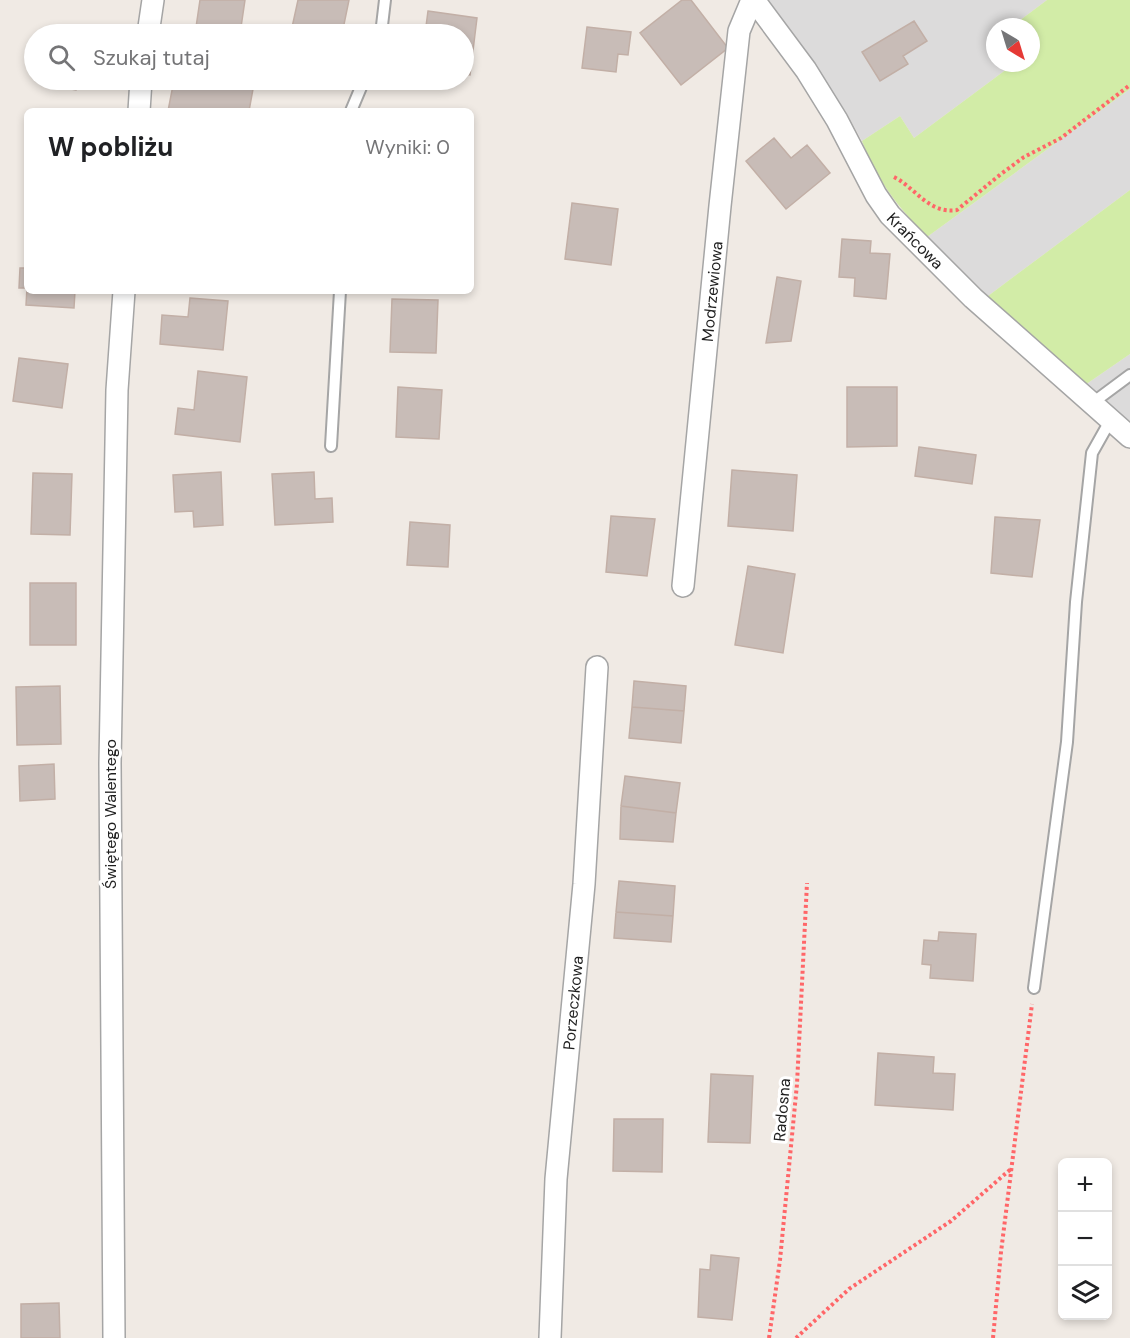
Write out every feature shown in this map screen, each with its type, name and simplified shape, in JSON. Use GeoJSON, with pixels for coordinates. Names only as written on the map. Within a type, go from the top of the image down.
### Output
{"type":"FeatureCollection","features":[{"type":"Feature","properties":{"kind":"street"},"geometry":{"type":"LineString","coordinates":[[149,24],[153,0]]}},
{"type":"Feature","properties":{"kind":"street","name":"Krańcowa"},"geometry":{"type":"LineString","coordinates":[[753,0],[806,70],[831,110],[876,195],[909,235],[972,298],[1110,422],[1130,437]]}},
{"type":"Feature","properties":{"kind":"street","name":"Modrzewiowa"},"geometry":{"type":"LineString","coordinates":[[683,586],[739,31],[753,0]]}},
{"type":"Feature","properties":{"kind":"street"},"geometry":{"type":"LineString","coordinates":[[139,108],[140,90]]}},
{"type":"Feature","properties":{"kind":"street","name":"Świętego Walentego"},"geometry":{"type":"LineString","coordinates":[[114,1338],[110,763],[117,390],[124,294]]}},
{"type":"Feature","properties":{"kind":"street","name":"Porzeczkowa"},"geometry":{"type":"LineString","coordinates":[[550,1338],[556,1179],[584,884],[597,667]]}},
{"type":"Feature","properties":{"kind":"lane"},"geometry":{"type":"LineString","coordinates":[[382,24],[385,0]]}},
{"type":"Feature","properties":{"kind":"lane"},"geometry":{"type":"LineString","coordinates":[[352,108],[360,90]]}},
{"type":"Feature","properties":{"kind":"lane"},"geometry":{"type":"LineString","coordinates":[[331,447],[340,294]]}},
{"type":"Feature","properties":{"kind":"lane"},"geometry":{"type":"LineString","coordinates":[[1091,404],[1130,375]]}},
{"type":"Feature","properties":{"kind":"lane"},"geometry":{"type":"LineString","coordinates":[[1034,988],[1067,742],[1076,602],[1092,453],[1110,422]]}},
{"type":"Feature","properties":{"kind":"path"},"geometry":{"type":"LineString","coordinates":[[862,170],[875,168],[901,181],[933,207],[948,211],[957,210],[1024,157],[1061,138],[1130,86]]}},
{"type":"Feature","properties":{"kind":"path","name":"Radosna"},"geometry":{"type":"LineString","coordinates":[[769,1338],[780,1260],[797,1084],[807,883]]}},
{"type":"Feature","properties":{"kind":"path"},"geometry":{"type":"LineString","coordinates":[[993,1338],[1011,1168],[1034,988]]}},
{"type":"Feature","properties":{"kind":"path"},"geometry":{"type":"LineString","coordinates":[[796,1338],[849,1289],[951,1221],[1011,1168]]}},
{"type":"Feature","properties":{"kind":"shaded area"},"geometry":{"type":"Polygon","coordinates":[[[763,0],[1047,0],[1023,18],[986,18],[986,72],[1003,72],[914,138],[900,116],[862,141],[846,112],[763,0]]]}},
{"type":"Feature","properties":{"kind":"shaded area"},"geometry":{"type":"Polygon","coordinates":[[[1130,89],[1130,190],[988,296],[927,237],[1130,89]]]}},
{"type":"Feature","properties":{"kind":"shaded area"},"geometry":{"type":"Polygon","coordinates":[[[1130,354],[1130,421],[1085,385],[1130,354]]]}},
{"type":"Feature","properties":{"kind":"green space"},"geometry":{"type":"Polygon","coordinates":[[[1047,0],[1130,0],[1130,89],[927,237],[889,192],[874,168],[862,141],[900,116],[914,138],[1003,72],[1040,72],[1040,18],[1023,18],[1047,0]]]}},
{"type":"Feature","properties":{"kind":"green space"},"geometry":{"type":"Polygon","coordinates":[[[1130,190],[1130,354],[1085,385],[988,296],[1130,190]]]}},
{"type":"Feature","properties":{"kind":"building"},"geometry":{"type":"Polygon","coordinates":[[[200,0],[245,0],[241,24],[196,24],[200,0]]]}},
{"type":"Feature","properties":{"kind":"building"},"geometry":{"type":"Polygon","coordinates":[[[298,0],[349,0],[344,24],[293,24],[298,0]]]}},
{"type":"Feature","properties":{"kind":"building"},"geometry":{"type":"Polygon","coordinates":[[[682,0],[691,0],[728,48],[681,85],[640,33],[682,0]]]}},
{"type":"Feature","properties":{"kind":"building"},"geometry":{"type":"Polygon","coordinates":[[[428,11],[477,18],[474,42],[474,24],[426,24],[428,11]]]}},
{"type":"Feature","properties":{"kind":"building"},"geometry":{"type":"Polygon","coordinates":[[[914,21],[927,41],[903,56],[908,64],[880,81],[862,52],[914,21]]]}},
{"type":"Feature","properties":{"kind":"building"},"geometry":{"type":"Polygon","coordinates":[[[587,27],[631,32],[628,55],[618,54],[616,72],[582,68],[587,27]]]}},
{"type":"Feature","properties":{"kind":"building"},"geometry":{"type":"Polygon","coordinates":[[[172,90],[253,90],[250,108],[169,108],[172,90]]]}},
{"type":"Feature","properties":{"kind":"building"},"geometry":{"type":"Polygon","coordinates":[[[774,138],[791,158],[807,145],[830,173],[786,209],[746,161],[774,138]]]}},
{"type":"Feature","properties":{"kind":"building"},"geometry":{"type":"Polygon","coordinates":[[[572,203],[618,209],[611,265],[565,259],[572,203]]]}},
{"type":"Feature","properties":{"kind":"building"},"geometry":{"type":"Polygon","coordinates":[[[842,239],[871,241],[870,253],[890,254],[886,299],[854,296],[855,278],[839,277],[842,239]]]}},
{"type":"Feature","properties":{"kind":"building"},"geometry":{"type":"Polygon","coordinates":[[[20,268],[24,268],[24,288],[19,288],[20,268]]]}},
{"type":"Feature","properties":{"kind":"building"},"geometry":{"type":"Polygon","coordinates":[[[777,277],[801,281],[791,341],[766,343],[777,277]]]}},
{"type":"Feature","properties":{"kind":"building"},"geometry":{"type":"Polygon","coordinates":[[[27,294],[75,294],[74,308],[26,305],[27,294]]]}},
{"type":"Feature","properties":{"kind":"building"},"geometry":{"type":"Polygon","coordinates":[[[190,298],[228,301],[223,350],[160,344],[162,315],[188,317],[190,298]]]}},
{"type":"Feature","properties":{"kind":"building"},"geometry":{"type":"Polygon","coordinates":[[[392,299],[438,300],[436,353],[390,352],[392,299]]]}},
{"type":"Feature","properties":{"kind":"building"},"geometry":{"type":"Polygon","coordinates":[[[19,358],[68,364],[62,408],[13,401],[19,358]]]}},
{"type":"Feature","properties":{"kind":"building"},"geometry":{"type":"Polygon","coordinates":[[[198,371],[247,377],[240,442],[175,434],[178,408],[194,410],[198,371]]]}},
{"type":"Feature","properties":{"kind":"building"},"geometry":{"type":"Polygon","coordinates":[[[398,387],[442,390],[439,439],[396,437],[398,387]]]}},
{"type":"Feature","properties":{"kind":"building"},"geometry":{"type":"Polygon","coordinates":[[[847,387],[897,387],[897,446],[847,447],[847,387]]]}},
{"type":"Feature","properties":{"kind":"building"},"geometry":{"type":"Polygon","coordinates":[[[919,447],[976,455],[972,484],[915,476],[919,447]]]}},
{"type":"Feature","properties":{"kind":"building"},"geometry":{"type":"Polygon","coordinates":[[[732,470],[797,475],[793,531],[728,526],[732,470]]]}},
{"type":"Feature","properties":{"kind":"building"},"geometry":{"type":"Polygon","coordinates":[[[221,472],[223,525],[194,527],[193,511],[175,512],[173,475],[221,472]]]}},
{"type":"Feature","properties":{"kind":"building"},"geometry":{"type":"Polygon","coordinates":[[[314,472],[315,499],[332,498],[333,522],[275,525],[272,474],[314,472]]]}},
{"type":"Feature","properties":{"kind":"building"},"geometry":{"type":"Polygon","coordinates":[[[33,473],[72,474],[70,535],[31,534],[33,473]]]}},
{"type":"Feature","properties":{"kind":"building"},"geometry":{"type":"Polygon","coordinates":[[[611,516],[655,519],[647,576],[606,572],[611,516]]]}},
{"type":"Feature","properties":{"kind":"building"},"geometry":{"type":"Polygon","coordinates":[[[995,517],[1040,520],[1032,577],[991,573],[995,517]]]}},
{"type":"Feature","properties":{"kind":"building"},"geometry":{"type":"Polygon","coordinates":[[[410,522],[450,525],[448,567],[407,565],[410,522]]]}},
{"type":"Feature","properties":{"kind":"building"},"geometry":{"type":"Polygon","coordinates":[[[748,566],[795,574],[783,653],[735,645],[748,566]]]}},
{"type":"Feature","properties":{"kind":"building"},"geometry":{"type":"Polygon","coordinates":[[[30,583],[76,583],[76,645],[30,645],[30,583]]]}},
{"type":"Feature","properties":{"kind":"building"},"geometry":{"type":"Polygon","coordinates":[[[634,681],[686,686],[684,711],[632,707],[634,681]]]}},
{"type":"Feature","properties":{"kind":"building"},"geometry":{"type":"Polygon","coordinates":[[[60,686],[61,744],[17,745],[16,687],[60,686]]]}},
{"type":"Feature","properties":{"kind":"building"},"geometry":{"type":"Polygon","coordinates":[[[632,707],[684,711],[681,743],[629,738],[632,707]]]}},
{"type":"Feature","properties":{"kind":"building"},"geometry":{"type":"Polygon","coordinates":[[[54,764],[55,799],[20,801],[19,766],[54,764]]]}},
{"type":"Feature","properties":{"kind":"building"},"geometry":{"type":"Polygon","coordinates":[[[625,776],[680,783],[676,813],[621,806],[625,776]]]}},
{"type":"Feature","properties":{"kind":"building"},"geometry":{"type":"Polygon","coordinates":[[[621,806],[676,813],[673,842],[620,839],[621,806]]]}},
{"type":"Feature","properties":{"kind":"building"},"geometry":{"type":"Polygon","coordinates":[[[619,881],[675,886],[673,916],[616,912],[619,881]]]}},
{"type":"Feature","properties":{"kind":"building"},"geometry":{"type":"Polygon","coordinates":[[[616,912],[673,916],[671,942],[614,938],[616,912]]]}},
{"type":"Feature","properties":{"kind":"building"},"geometry":{"type":"Polygon","coordinates":[[[939,932],[976,934],[973,981],[930,978],[931,965],[922,964],[924,940],[938,941],[939,932]]]}},
{"type":"Feature","properties":{"kind":"building"},"geometry":{"type":"Polygon","coordinates":[[[878,1053],[934,1057],[933,1073],[955,1074],[953,1110],[875,1105],[878,1053]]]}},
{"type":"Feature","properties":{"kind":"building"},"geometry":{"type":"Polygon","coordinates":[[[711,1074],[753,1076],[750,1143],[708,1142],[711,1074]]]}},
{"type":"Feature","properties":{"kind":"building"},"geometry":{"type":"Polygon","coordinates":[[[614,1119],[663,1119],[662,1172],[613,1171],[614,1119]]]}},
{"type":"Feature","properties":{"kind":"building"},"geometry":{"type":"Polygon","coordinates":[[[711,1255],[739,1258],[732,1320],[698,1317],[700,1269],[710,1270],[711,1255]]]}},
{"type":"Feature","properties":{"kind":"building"},"geometry":{"type":"Polygon","coordinates":[[[59,1303],[60,1338],[21,1338],[21,1304],[59,1303]]]}}]}
